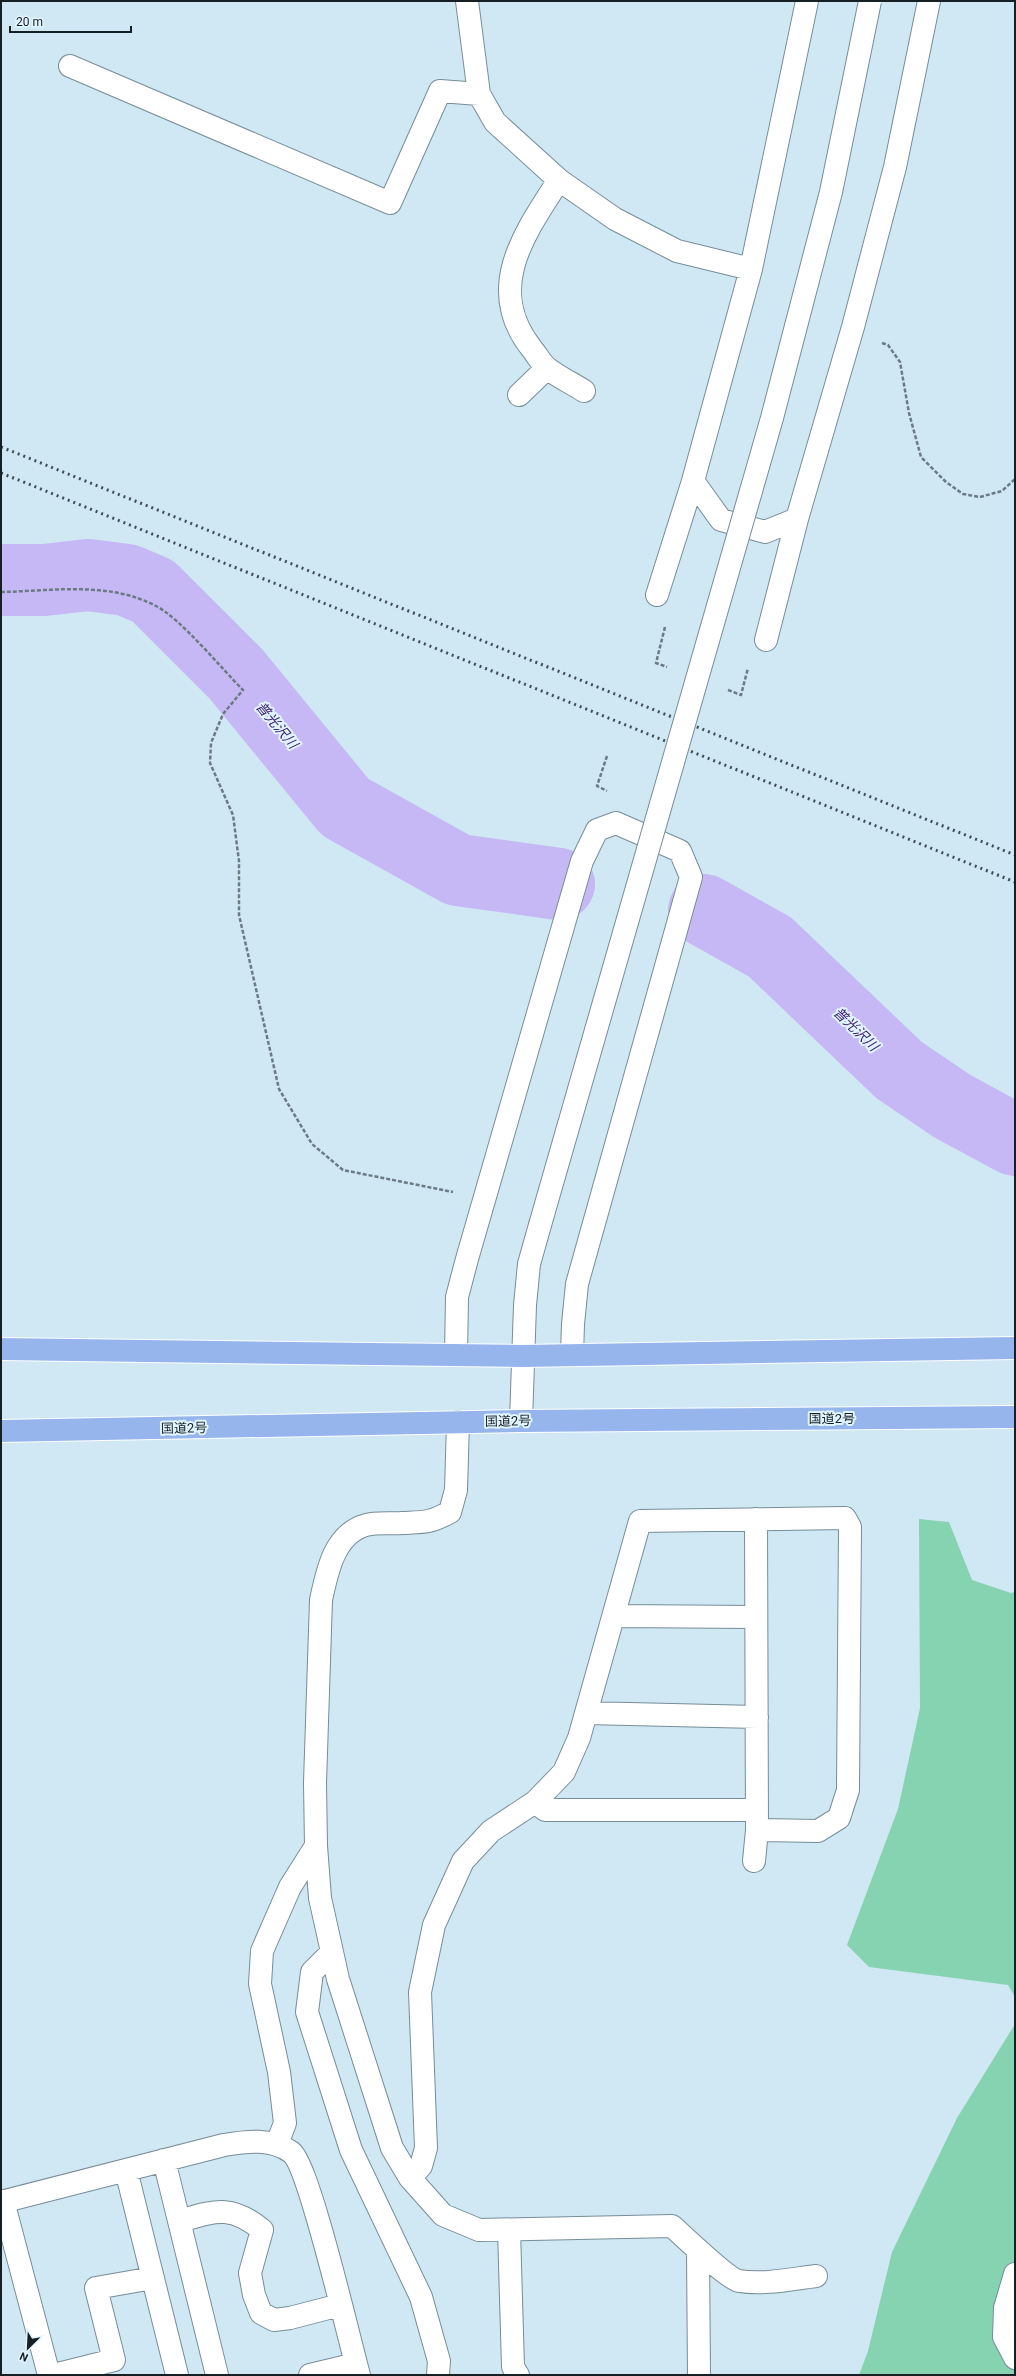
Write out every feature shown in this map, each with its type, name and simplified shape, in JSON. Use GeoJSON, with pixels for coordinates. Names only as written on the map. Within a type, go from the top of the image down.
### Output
{"type":"FeatureCollection","features":[{"type":"Feature","properties":{"kind":"highway"},"geometry":{"type":"LineString","coordinates":[[1,1349],[522,1356],[1015,1348]]}},
{"type":"Feature","properties":{"kind":"highway","name":"国道2号"},"geometry":{"type":"LineString","coordinates":[[1,1431],[520,1421],[1015,1417]]}},
{"type":"Feature","properties":{"kind":"street"},"geometry":{"type":"LineString","coordinates":[[467,1],[479,94],[495,122],[559,180],[615,218],[677,251],[751,269]]}},
{"type":"Feature","properties":{"kind":"street"},"geometry":{"type":"LineString","coordinates":[[658,596],[693,481],[751,269],[807,1]]}},
{"type":"Feature","properties":{"kind":"street"},"geometry":{"type":"LineString","coordinates":[[520,1421],[522,1356],[529,1264],[772,418],[831,192],[870,1]]}},
{"type":"Feature","properties":{"kind":"street"},"geometry":{"type":"LineString","coordinates":[[766,640],[797,519],[853,328],[895,167],[929,1]]}},
{"type":"Feature","properties":{"kind":"street"},"geometry":{"type":"LineString","coordinates":[[70,66],[390,203],[440,91],[479,94]]}},
{"type":"Feature","properties":{"kind":"street"},"geometry":{"type":"LineString","coordinates":[[559,180],[527,230],[514,260],[509,296],[519,333],[547,368],[584,391]]}},
{"type":"Feature","properties":{"kind":"street"},"geometry":{"type":"LineString","coordinates":[[519,396],[547,368]]}},
{"type":"Feature","properties":{"kind":"street"},"geometry":{"type":"LineString","coordinates":[[693,481],[721,520],[765,532],[797,519]]}},
{"type":"Feature","properties":{"kind":"street"},"geometry":{"type":"LineString","coordinates":[[456,1355],[457,1297],[582,861],[597,830],[616,823],[680,851],[692,877],[577,1284],[572,1355]]}},
{"type":"Feature","properties":{"kind":"street"},"geometry":{"type":"LineString","coordinates":[[458,1422],[456,1490],[450,1512],[434,1521],[366,1525],[349,1534],[336,1550],[327,1571],[321,1600],[315,1783],[316,1846],[320,1898],[338,1979],[392,2148],[410,2178],[443,2215],[479,2230],[672,2226],[698,2250],[737,2281],[771,2281],[816,2276]]}},
{"type":"Feature","properties":{"kind":"street"},"geometry":{"type":"LineString","coordinates":[[410,2178],[421,2166],[426,2148],[420,1992],[434,1926],[463,1861],[491,1831],[535,1802],[564,1772],[579,1738],[640,1521],[845,1518],[850,1528],[848,1790],[840,1818],[818,1831],[757,1820],[545,1810],[535,1802]]}},
{"type":"Feature","properties":{"kind":"street"},"geometry":{"type":"LineString","coordinates":[[754,1861],[757,1820],[756,1519]]}},
{"type":"Feature","properties":{"kind":"street"},"geometry":{"type":"LineString","coordinates":[[614,1616],[756,1617]]}},
{"type":"Feature","properties":{"kind":"street"},"geometry":{"type":"LineString","coordinates":[[586,1713],[757,1717]]}},
{"type":"Feature","properties":{"kind":"street"},"geometry":{"type":"LineString","coordinates":[[277,2144],[284,2123],[279,2072],[260,1984],[262,1951],[290,1887],[316,1846]]}},
{"type":"Feature","properties":{"kind":"street"},"geometry":{"type":"LineString","coordinates":[[332,1952],[312,1972],[307,2012],[351,2150],[421,2297],[439,2361],[438,2375]]}},
{"type":"Feature","properties":{"kind":"street"},"geometry":{"type":"LineString","coordinates":[[49,2375],[9,2256],[2,2202],[248,2140],[277,2144],[293,2153],[308,2183],[357,2370],[310,2375]]}},
{"type":"Feature","properties":{"kind":"street"},"geometry":{"type":"LineString","coordinates":[[164,2160],[216,2375]]}},
{"type":"Feature","properties":{"kind":"street"},"geometry":{"type":"LineString","coordinates":[[126,2170],[177,2375]]}},
{"type":"Feature","properties":{"kind":"street"},"geometry":{"type":"LineString","coordinates":[[179,2221],[204,2214],[230,2211],[253,2222],[262,2230],[250,2273],[254,2295],[261,2312],[274,2320],[290,2318],[340,2305]]}},
{"type":"Feature","properties":{"kind":"street"},"geometry":{"type":"LineString","coordinates":[[509,2230],[513,2367],[518,2375]]}},
{"type":"Feature","properties":{"kind":"street"},"geometry":{"type":"LineString","coordinates":[[698,2250],[699,2375]]}},
{"type":"Feature","properties":{"kind":"street"},"geometry":{"type":"LineString","coordinates":[[1015,2274],[1005,2308],[1004,2337],[1015,2358]]}},
{"type":"Feature","properties":{"kind":"street"},"geometry":{"type":"LineString","coordinates":[[54,2375],[114,2360],[96,2288],[153,2278]]}},
{"type":"Feature","properties":{"kind":"path"},"geometry":{"type":"LineString","coordinates":[[853,328],[869,338],[888,346],[900,362],[909,413],[921,457],[946,482],[964,494],[980,497],[1002,491],[1015,479]]}},
{"type":"Feature","properties":{"kind":"path"},"geometry":{"type":"LineString","coordinates":[[1,592],[104,589],[128,594],[157,606],[181,626],[243,690],[223,714],[211,743],[210,763],[233,815],[239,861],[239,915],[279,1089],[312,1144],[343,1170],[484,1199]]}},
{"type":"Feature","properties":{"kind":"path"},"geometry":{"type":"LineString","coordinates":[[722,688],[741,695]]}},
{"type":"Feature","properties":{"kind":"path"},"geometry":{"type":"LineString","coordinates":[[607,756],[597,786],[610,792]]}},
{"type":"Feature","properties":{"kind":"green space"},"geometry":{"type":"Polygon","coordinates":[[[919,1519],[949,1522],[972,1580],[1011,1593],[1015,1592],[1015,1997],[1008,1985],[869,1967],[847,1945],[898,1809],[920,1708],[919,1519]]]}},
{"type":"Feature","properties":{"kind":"green space"},"geometry":{"type":"Polygon","coordinates":[[[1015,2024],[1015,2375],[859,2375],[868,2351],[892,2252],[957,2118],[1015,2024]]]}},
{"type":"Feature","properties":{"kind":"waterway","name":"普光沢川"},"geometry":{"type":"LineString","coordinates":[[1,580],[44,580],[88,575],[127,580],[153,591],[236,674],[345,807],[458,870],[559,884]]}},
{"type":"Feature","properties":{"kind":"waterway","name":"普光沢川"},"geometry":{"type":"LineString","coordinates":[[704,910],[770,947],[899,1070],[952,1106],[1015,1140]]}},
{"type":"Feature","properties":{"kind":"railway"},"geometry":{"type":"LineString","coordinates":[[1,447],[1015,855]]}},
{"type":"Feature","properties":{"kind":"railway"},"geometry":{"type":"LineString","coordinates":[[1,473],[1015,882]]}}]}
